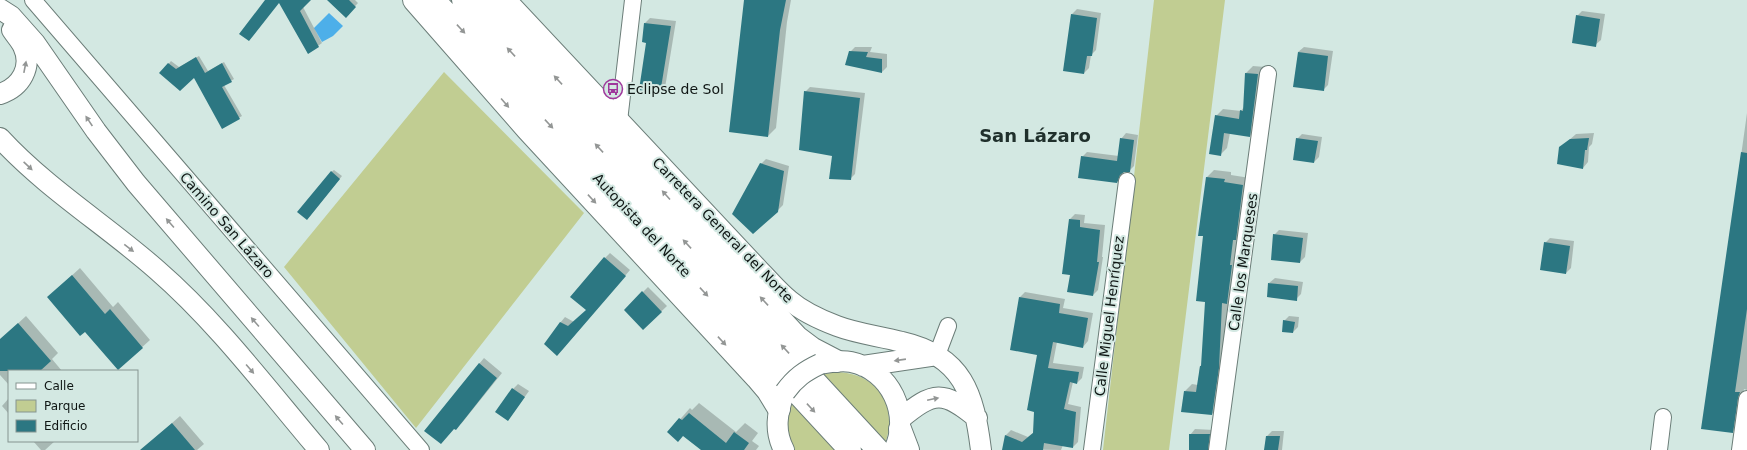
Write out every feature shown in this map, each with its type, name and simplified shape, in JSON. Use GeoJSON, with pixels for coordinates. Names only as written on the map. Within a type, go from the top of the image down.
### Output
{"type":"FeatureCollection","features":[{"type":"Feature","properties":{"kind":"highway"},"geometry":{"type":"LineString","coordinates":[[414,0],[527,129],[768,391],[782,400]]}},
{"type":"Feature","properties":{"kind":"highway","name":"Autopista del Norte"},"geometry":{"type":"LineString","coordinates":[[434,0],[850,450]]}},
{"type":"Feature","properties":{"kind":"highway","name":"Autopista del Norte"},"geometry":{"type":"LineString","coordinates":[[463,0],[896,440]]}},
{"type":"Feature","properties":{"kind":"highway"},"geometry":{"type":"LineString","coordinates":[[484,0],[797,337],[828,362]]}},
{"type":"Feature","properties":{"kind":"main road","name":"Carretera General del Norte"},"geometry":{"type":"LineString","coordinates":[[506,0],[758,270],[789,300],[808,313],[855,333],[920,347],[937,355],[963,379],[972,399],[977,418],[981,450]]}},
{"type":"Feature","properties":{"kind":"main road"},"geometry":{"type":"LineString","coordinates":[[0,9],[23,46],[26,65],[23,76],[17,84],[7,92],[0,94]]}},
{"type":"Feature","properties":{"kind":"main road"},"geometry":{"type":"LineString","coordinates":[[0,9],[11,16],[35,43],[96,131],[136,183],[365,450]]}},
{"type":"Feature","properties":{"kind":"main road"},"geometry":{"type":"LineString","coordinates":[[0,138],[51,186],[157,270],[189,300],[319,450]]}},
{"type":"Feature","properties":{"kind":"main road"},"geometry":{"type":"LineString","coordinates":[[863,366],[937,355]]}},
{"type":"Feature","properties":{"kind":"main road"},"geometry":{"type":"LineString","coordinates":[[784,450],[780,444],[777,429],[782,400],[795,379],[804,371],[828,362],[851,362],[863,366],[876,374],[887,384],[895,398],[896,440]]}},
{"type":"Feature","properties":{"kind":"main road"},"geometry":{"type":"LineString","coordinates":[[896,440],[917,405],[931,397],[945,397],[961,405],[977,418]]}},
{"type":"Feature","properties":{"kind":"street","name":"Camino San Lázaro"},"geometry":{"type":"LineString","coordinates":[[33,0],[421,450]]}},
{"type":"Feature","properties":{"kind":"street"},"geometry":{"type":"LineString","coordinates":[[619,121],[632,0]]}},
{"type":"Feature","properties":{"kind":"street","name":"Calle los Marqueses"},"geometry":{"type":"LineString","coordinates":[[1217,450],[1268,74]]}},
{"type":"Feature","properties":{"kind":"street","name":"Calle Miguel Henríquez"},"geometry":{"type":"LineString","coordinates":[[1092,450],[1127,181]]}},
{"type":"Feature","properties":{"kind":"street"},"geometry":{"type":"LineString","coordinates":[[937,355],[948,326]]}},
{"type":"Feature","properties":{"kind":"street"},"geometry":{"type":"LineString","coordinates":[[1740,450],[1747,399]]}},
{"type":"Feature","properties":{"kind":"street"},"geometry":{"type":"LineString","coordinates":[[1659,450],[1663,417]]}},
{"type":"Feature","properties":{"kind":"green space"},"geometry":{"type":"Polygon","coordinates":[[[1154,0],[1225,0],[1169,450],[1103,450],[1154,0]]]}},
{"type":"Feature","properties":{"kind":"green space"},"geometry":{"type":"Polygon","coordinates":[[[444,72],[584,213],[416,428],[284,267],[444,72]]]}},
{"type":"Feature","properties":{"kind":"green space"},"geometry":{"type":"Polygon","coordinates":[[[835,372],[849,373],[862,378],[873,384],[881,393],[889,416],[889,430],[885,444],[821,375],[835,372]]]}},
{"type":"Feature","properties":{"kind":"green space"},"geometry":{"type":"Polygon","coordinates":[[[792,402],[836,450],[795,450],[790,439],[788,427],[792,402]]]}},
{"type":"Feature","properties":{"kind":"water"},"geometry":{"type":"Polygon","coordinates":[[[329,13],[343,26],[333,36],[322,42],[314,28],[329,13]]]}},
{"type":"Feature","properties":{"kind":"building"},"geometry":{"type":"Polygon","coordinates":[[[265,0],[311,0],[300,11],[319,47],[308,54],[279,3],[249,41],[239,34],[265,0]]]}},
{"type":"Feature","properties":{"kind":"building"},"geometry":{"type":"Polygon","coordinates":[[[327,0],[349,0],[356,7],[346,18],[327,0]]]}},
{"type":"Feature","properties":{"kind":"building"},"geometry":{"type":"Polygon","coordinates":[[[744,0],[786,0],[780,30],[768,137],[729,132],[744,0]]]}},
{"type":"Feature","properties":{"kind":"building"},"geometry":{"type":"Polygon","coordinates":[[[1071,14],[1097,18],[1092,56],[1087,56],[1084,74],[1063,71],[1071,14]]]}},
{"type":"Feature","properties":{"kind":"building"},"geometry":{"type":"Polygon","coordinates":[[[1576,15],[1600,19],[1596,47],[1572,43],[1576,15]]]}},
{"type":"Feature","properties":{"kind":"building"},"geometry":{"type":"Polygon","coordinates":[[[644,23],[671,26],[660,94],[639,90],[646,43],[642,42],[644,23]]]}},
{"type":"Feature","properties":{"kind":"building"},"geometry":{"type":"Polygon","coordinates":[[[849,51],[868,52],[866,57],[882,59],[882,73],[845,65],[849,51]]]}},
{"type":"Feature","properties":{"kind":"building"},"geometry":{"type":"Polygon","coordinates":[[[1298,52],[1328,56],[1324,91],[1293,87],[1298,52]]]}},
{"type":"Feature","properties":{"kind":"building"},"geometry":{"type":"Polygon","coordinates":[[[196,57],[205,73],[222,63],[232,82],[222,87],[240,119],[222,129],[194,78],[180,91],[159,73],[168,63],[176,69],[196,57]]]}},
{"type":"Feature","properties":{"kind":"building"},"geometry":{"type":"Polygon","coordinates":[[[1245,73],[1258,74],[1250,137],[1224,133],[1221,156],[1209,154],[1215,115],[1239,119],[1240,110],[1243,111],[1245,73]]]}},
{"type":"Feature","properties":{"kind":"building"},"geometry":{"type":"Polygon","coordinates":[[[804,91],[860,98],[851,180],[829,179],[832,156],[799,150],[804,91]]]}},
{"type":"Feature","properties":{"kind":"building"},"geometry":{"type":"Polygon","coordinates":[[[1120,138],[1134,140],[1130,172],[1124,172],[1120,175],[1117,183],[1078,178],[1081,156],[1117,161],[1120,138]]]}},
{"type":"Feature","properties":{"kind":"building"},"geometry":{"type":"Polygon","coordinates":[[[1296,138],[1318,141],[1314,163],[1293,160],[1296,138]]]}},
{"type":"Feature","properties":{"kind":"building"},"geometry":{"type":"Polygon","coordinates":[[[1589,138],[1587,150],[1585,150],[1583,169],[1557,164],[1559,147],[1570,139],[1589,138]]]}},
{"type":"Feature","properties":{"kind":"building"},"geometry":{"type":"Polygon","coordinates":[[[1741,152],[1747,153],[1747,309],[1735,392],[1740,392],[1733,433],[1701,429],[1741,152]]]}},
{"type":"Feature","properties":{"kind":"building"},"geometry":{"type":"Polygon","coordinates":[[[760,163],[784,171],[778,212],[753,234],[732,214],[760,163]]]}},
{"type":"Feature","properties":{"kind":"building"},"geometry":{"type":"Polygon","coordinates":[[[331,171],[340,179],[307,220],[297,212],[331,171]]]}},
{"type":"Feature","properties":{"kind":"building"},"geometry":{"type":"Polygon","coordinates":[[[1206,177],[1225,179],[1224,182],[1243,185],[1236,240],[1233,240],[1230,265],[1232,265],[1227,304],[1222,303],[1219,368],[1212,415],[1181,412],[1184,391],[1196,392],[1201,366],[1205,302],[1196,301],[1203,236],[1198,236],[1206,177]]]}},
{"type":"Feature","properties":{"kind":"building"},"geometry":{"type":"Polygon","coordinates":[[[1069,219],[1080,220],[1080,227],[1100,230],[1097,262],[1099,262],[1093,296],[1067,292],[1070,275],[1062,274],[1069,219]]]}},
{"type":"Feature","properties":{"kind":"building"},"geometry":{"type":"Polygon","coordinates":[[[1273,234],[1303,238],[1300,263],[1271,260],[1273,234]]]}},
{"type":"Feature","properties":{"kind":"building"},"geometry":{"type":"Polygon","coordinates":[[[1544,242],[1570,246],[1566,274],[1540,270],[1544,242]]]}},
{"type":"Feature","properties":{"kind":"building"},"geometry":{"type":"Polygon","coordinates":[[[604,257],[626,276],[557,356],[544,344],[560,322],[568,326],[586,310],[570,297],[604,257]]]}},
{"type":"Feature","properties":{"kind":"building"},"geometry":{"type":"Polygon","coordinates":[[[72,275],[105,314],[110,309],[143,348],[118,370],[85,332],[80,336],[47,297],[72,275]]]}},
{"type":"Feature","properties":{"kind":"building"},"geometry":{"type":"Polygon","coordinates":[[[1268,283],[1298,286],[1297,301],[1267,297],[1268,283]]]}},
{"type":"Feature","properties":{"kind":"building"},"geometry":{"type":"Polygon","coordinates":[[[642,291],[662,312],[643,330],[624,310],[642,291]]]}},
{"type":"Feature","properties":{"kind":"building"},"geometry":{"type":"Polygon","coordinates":[[[1019,297],[1060,304],[1059,313],[1088,318],[1083,348],[1053,342],[1048,368],[1079,372],[1077,384],[1070,382],[1064,409],[1076,412],[1073,448],[1044,443],[1043,450],[1002,450],[1005,435],[1022,442],[1033,433],[1034,412],[1027,410],[1037,355],[1010,350],[1019,297]]]}},
{"type":"Feature","properties":{"kind":"building"},"geometry":{"type":"Polygon","coordinates":[[[1283,320],[1295,322],[1293,333],[1282,332],[1283,320]]]}},
{"type":"Feature","properties":{"kind":"building"},"geometry":{"type":"Polygon","coordinates":[[[18,323],[51,361],[41,370],[0,371],[0,339],[18,323]]]}},
{"type":"Feature","properties":{"kind":"building"},"geometry":{"type":"Polygon","coordinates":[[[479,363],[497,378],[456,430],[454,429],[441,444],[424,431],[479,363]]]}},
{"type":"Feature","properties":{"kind":"building"},"geometry":{"type":"Polygon","coordinates":[[[512,388],[525,397],[508,421],[495,412],[512,388]]]}},
{"type":"Feature","properties":{"kind":"building"},"geometry":{"type":"Polygon","coordinates":[[[689,413],[726,443],[734,432],[749,443],[744,450],[701,450],[683,436],[678,442],[667,432],[679,418],[682,420],[689,413]]]}},
{"type":"Feature","properties":{"kind":"building"},"geometry":{"type":"Polygon","coordinates":[[[172,423],[195,450],[140,450],[172,423]]]}},
{"type":"Feature","properties":{"kind":"building"},"geometry":{"type":"Polygon","coordinates":[[[1189,434],[1210,434],[1208,450],[1189,450],[1189,434]]]}},
{"type":"Feature","properties":{"kind":"building"},"geometry":{"type":"Polygon","coordinates":[[[1266,436],[1280,436],[1278,450],[1264,450],[1266,436]]]}},
{"type":"Feature","properties":{"kind":"place","name":"Eclipse de Sol"},"geometry":{"type":"Point","coordinates":[613,89]}},
{"type":"Feature","properties":{"kind":"district","name":"San Lázaro"},"geometry":{"type":"Point","coordinates":[1035,135]}}]}
